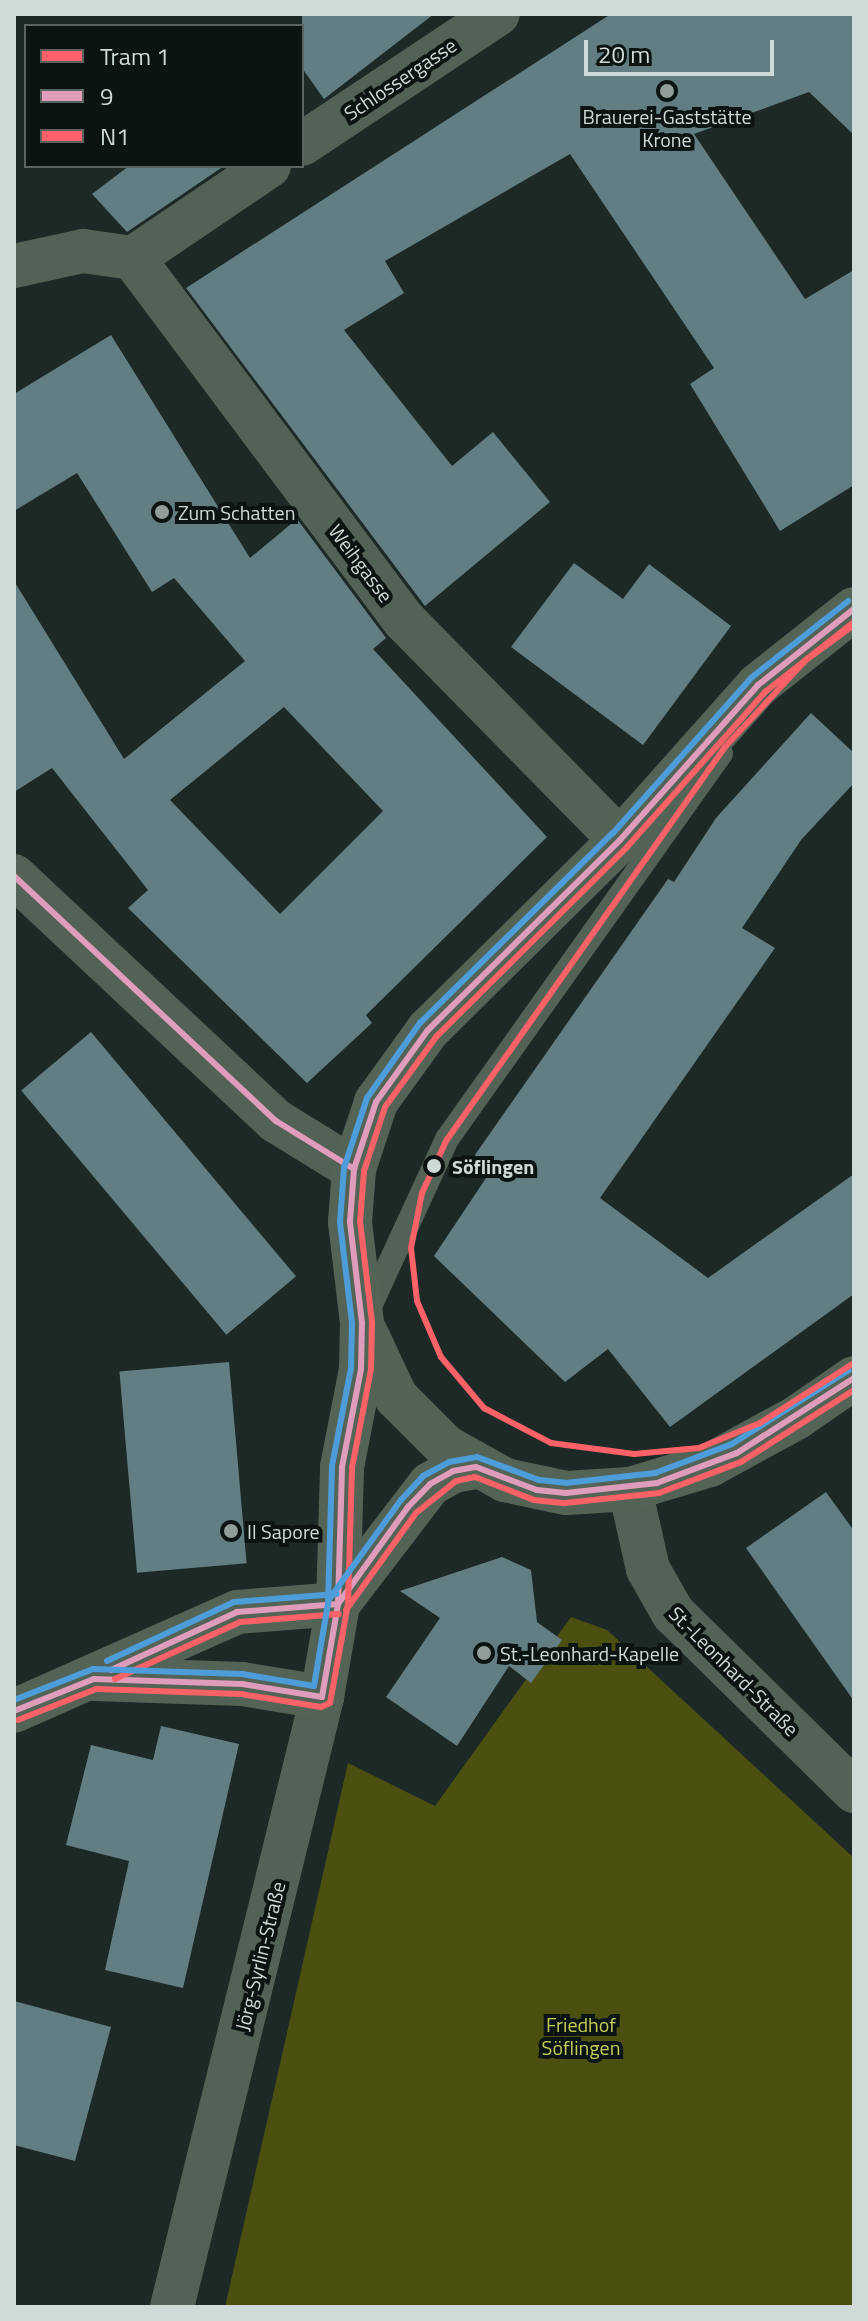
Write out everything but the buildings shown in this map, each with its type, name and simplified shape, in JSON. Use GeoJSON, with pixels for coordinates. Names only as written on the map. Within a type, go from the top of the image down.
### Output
{"type":"FeatureCollection","features":[{"type":"Feature","properties":{"kind":"street","name":"Schlossergasse"},"geometry":{"type":"LineString","coordinates":[[304,143],[498,14]]}},
{"type":"Feature","properties":{"kind":"street"},"geometry":{"type":"LineString","coordinates":[[14,266],[83,251],[133,258],[266,168]]}},
{"type":"Feature","properties":{"kind":"street","name":"Weihgasse"},"geometry":{"type":"LineString","coordinates":[[133,258],[403,619],[620,840]]}},
{"type":"Feature","properties":{"kind":"street"},"geometry":{"type":"LineString","coordinates":[[854,609],[758,685],[620,840],[428,1030],[376,1102],[354,1169],[350,1222],[362,1323],[378,1367],[396,1397],[421,1426],[476,1467],[537,1490],[630,1489],[737,1453],[854,1378]]}},
{"type":"Feature","properties":{"kind":"street"},"geometry":{"type":"LineString","coordinates":[[14,876],[276,1121],[354,1169]]}},
{"type":"Feature","properties":{"kind":"street","name":"Jörg-Syrlin-Straße"},"geometry":{"type":"LineString","coordinates":[[172,2307],[322,1697],[338,1604],[342,1467],[361,1369],[362,1323]]}},
{"type":"Feature","properties":{"kind":"street"},"geometry":{"type":"LineString","coordinates":[[14,1711],[94,1679],[194,1628],[237,1612],[338,1604],[430,1484],[453,1471],[476,1467]]}},
{"type":"Feature","properties":{"kind":"street","name":"St.-Leonhard-Straße"},"geometry":{"type":"LineString","coordinates":[[630,1489],[648,1569],[673,1613],[854,1791]]}},
{"type":"Feature","properties":{"kind":"street"},"geometry":{"type":"LineString","coordinates":[[94,1679],[242,1684],[322,1697]]}},
{"type":"Feature","properties":{"kind":"lane"},"geometry":{"type":"LineString","coordinates":[[362,1323],[447,1139],[725,747],[806,660],[854,625]]}},
{"type":"Feature","properties":{"kind":"green space","name":"Friedhof Söflingen"},"geometry":{"type":"Polygon","coordinates":[[[571,1617],[607,1630],[854,1858],[854,2307],[225,2307],[348,1763],[435,1806],[571,1617]]]}},
{"type":"Feature","properties":{"kind":"tram line","name":"1"},"geometry":{"type":"LineString","coordinates":[[854,625],[806,660],[725,747],[447,1139],[422,1193],[411,1248],[417,1301],[441,1357],[484,1408],[551,1443],[634,1454],[699,1448],[760,1423],[854,1363]]}},
{"type":"Feature","properties":{"kind":"transit line"},"geometry":{"type":"LineString","coordinates":[[14,1700],[93,1669],[242,1674],[314,1686],[328,1603],[332,1466],[351,1368],[352,1323],[340,1222],[344,1168],[367,1098],[420,1023],[613,833],[751,678],[848,601]]}},
{"type":"Feature","properties":{"kind":"transit line","name":"9"},"geometry":{"type":"LineString","coordinates":[[14,1711],[94,1679],[242,1684],[322,1697],[338,1604],[342,1467],[361,1369],[362,1323],[350,1222],[354,1169],[376,1102],[428,1030],[620,840],[758,685],[854,609]]}},
{"type":"Feature","properties":{"kind":"transit line","name":"N1"},"geometry":{"type":"LineString","coordinates":[[18,1720],[96,1689],[241,1694],[321,1707],[330,1703],[348,1604],[352,1468],[371,1369],[372,1322],[360,1222],[364,1171],[385,1107],[436,1037],[627,847],[765,692],[854,622]]}},
{"type":"Feature","properties":{"kind":"transit line","name":"9"},"geometry":{"type":"LineString","coordinates":[[14,876],[276,1121],[354,1169]]}},
{"type":"Feature","properties":{"kind":"transit line"},"geometry":{"type":"LineString","coordinates":[[330,1598],[401,1500],[423,1476],[449,1462],[477,1457],[539,1480],[566,1483],[655,1473],[732,1444],[849,1370]]}},
{"type":"Feature","properties":{"kind":"transit line","name":"9"},"geometry":{"type":"LineString","coordinates":[[338,1604],[408,1507],[430,1484],[453,1471],[476,1467],[537,1490],[566,1493],[657,1483],[737,1453],[854,1378]]}},
{"type":"Feature","properties":{"kind":"transit line","name":"N1"},"geometry":{"type":"LineString","coordinates":[[346,1610],[416,1513],[456,1481],[475,1477],[534,1500],[565,1503],[659,1493],[741,1462],[854,1390]]}},
{"type":"Feature","properties":{"kind":"transit line"},"geometry":{"type":"LineString","coordinates":[[107,1661],[234,1602],[337,1594]]}},
{"type":"Feature","properties":{"kind":"transit line","name":"9"},"geometry":{"type":"LineString","coordinates":[[111,1670],[237,1612],[338,1604]]}},
{"type":"Feature","properties":{"kind":"transit line","name":"N1"},"geometry":{"type":"LineString","coordinates":[[115,1679],[240,1622],[339,1614]]}},
{"type":"Feature","properties":{"kind":"place","name":"Brauerei-Gaststätte Krone"},"geometry":{"type":"Point","coordinates":[667,91]}},
{"type":"Feature","properties":{"kind":"place","name":"Zum Schatten"},"geometry":{"type":"Point","coordinates":[162,512]}},
{"type":"Feature","properties":{"kind":"place","name":"Söflingen"},"geometry":{"type":"Point","coordinates":[434,1166]}},
{"type":"Feature","properties":{"kind":"place","name":"Il Sapore"},"geometry":{"type":"Point","coordinates":[231,1531]}},
{"type":"Feature","properties":{"kind":"place","name":"St.-Leonhard-Kapelle"},"geometry":{"type":"Point","coordinates":[484,1653]}}]}
